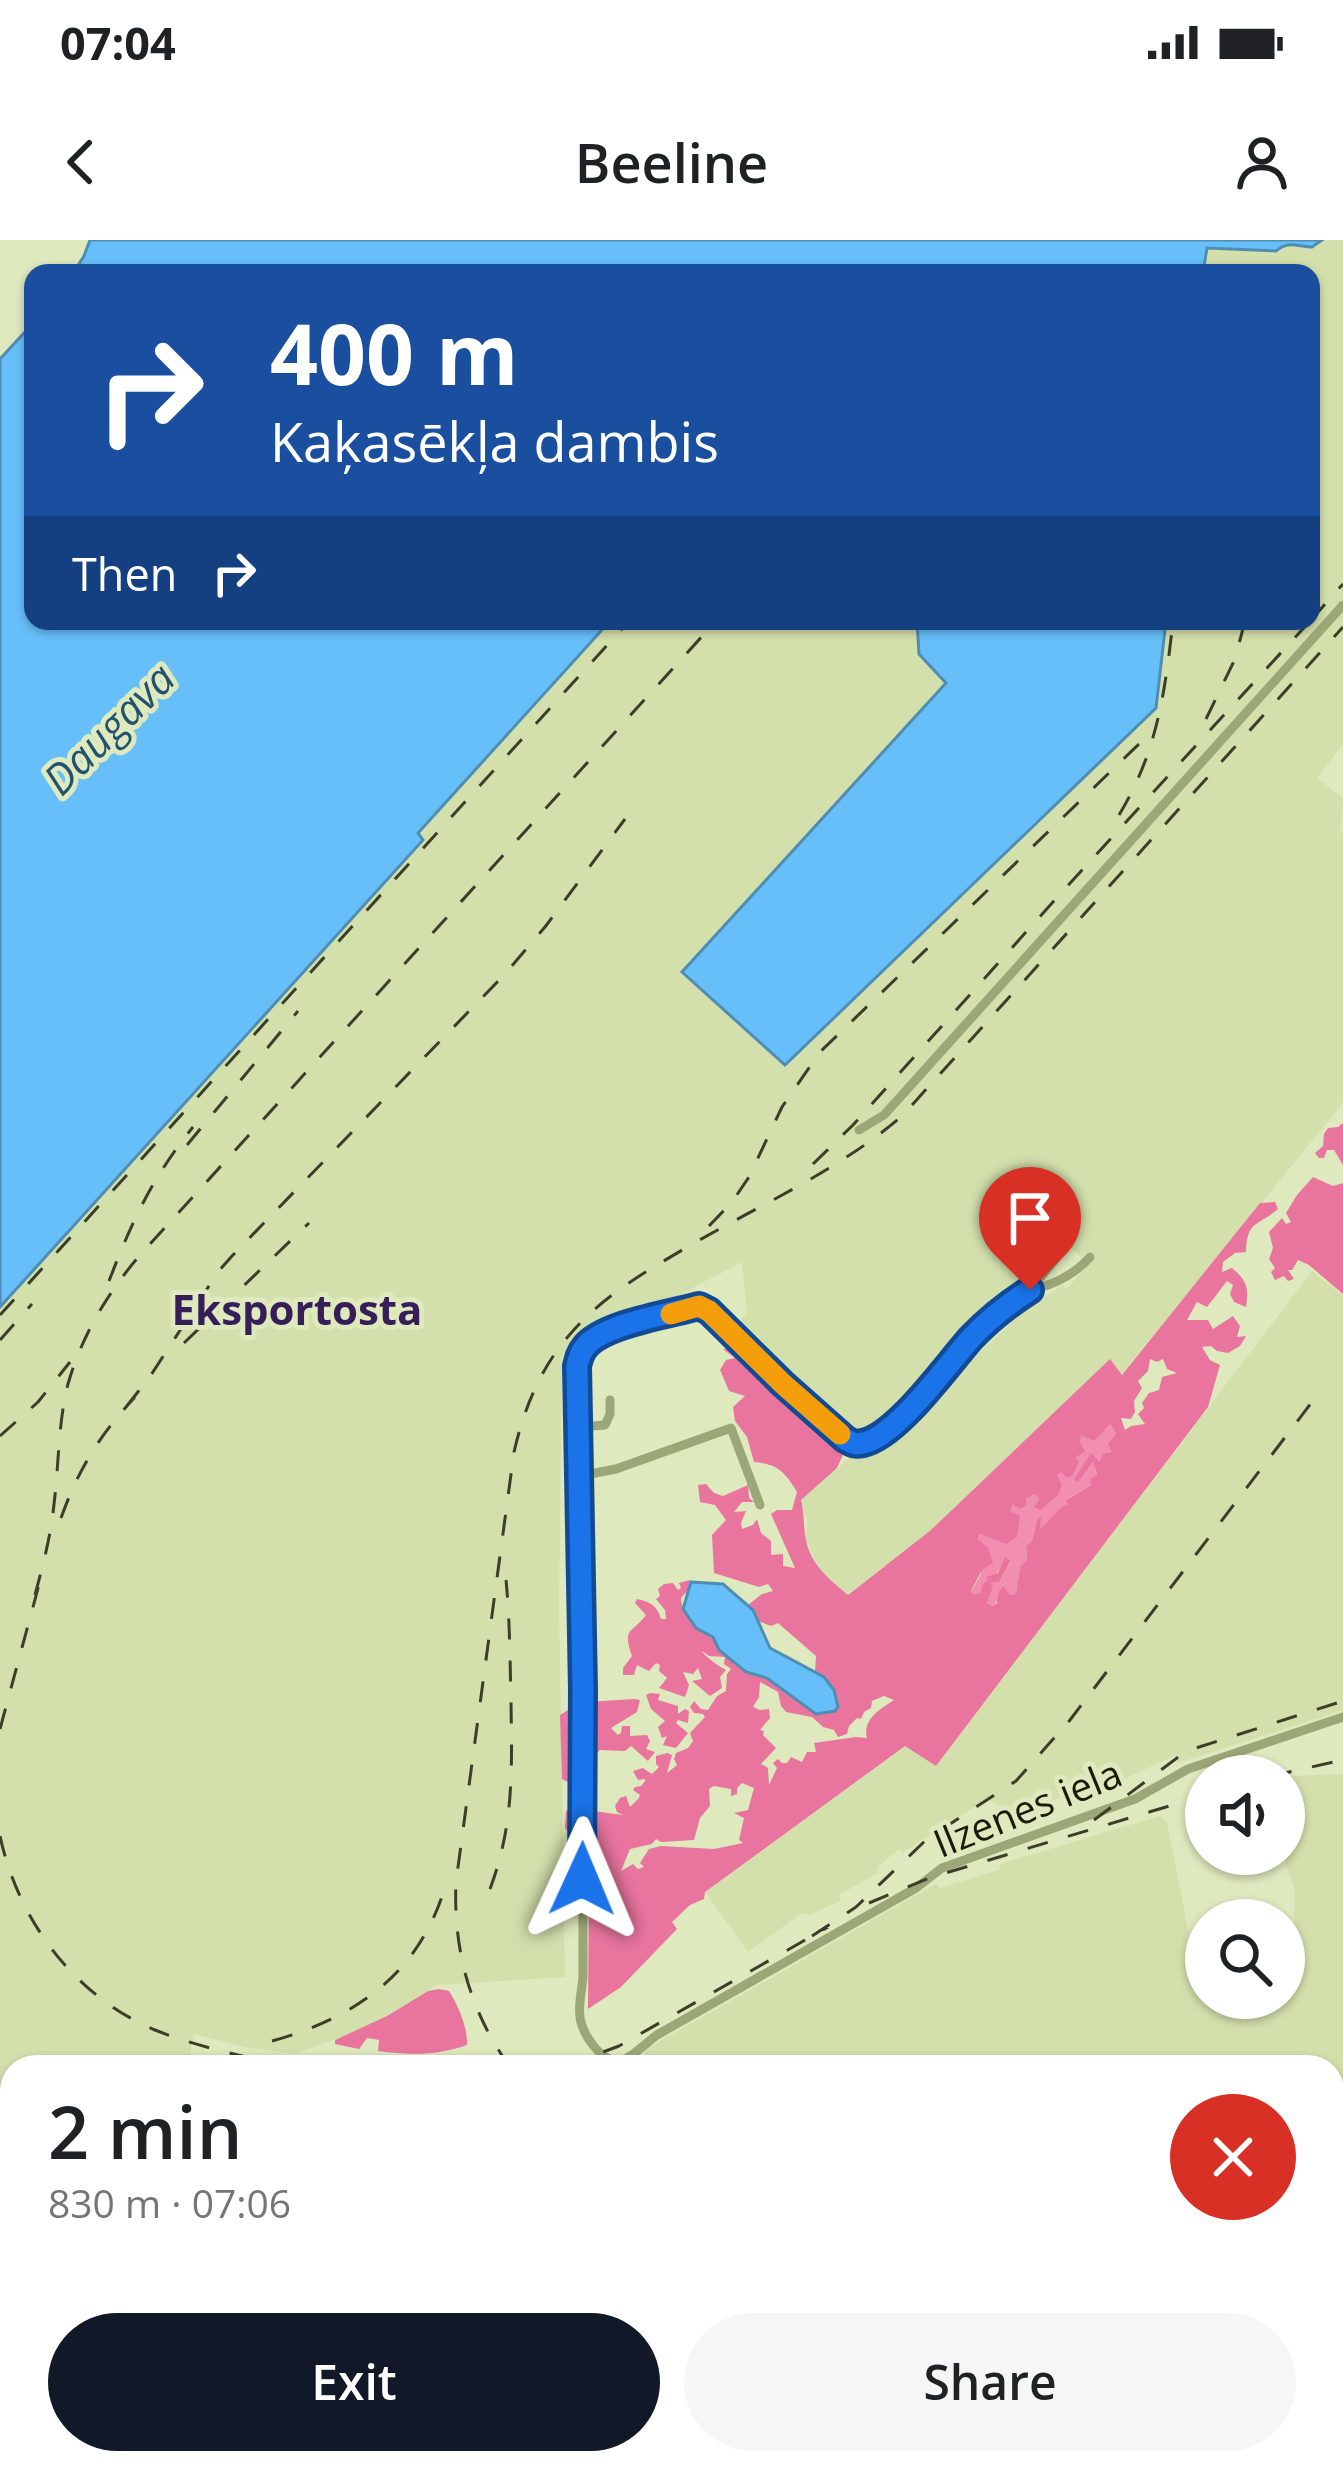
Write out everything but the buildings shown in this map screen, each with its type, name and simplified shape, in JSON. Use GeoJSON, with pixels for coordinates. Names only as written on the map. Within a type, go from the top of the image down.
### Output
{"type":"FeatureCollection","features":[{"type":"Feature","properties":{"kind":"street"},"geometry":{"type":"LineString","coordinates":[[859,1130],[884,1115],[1343,605]]}},
{"type":"Feature","properties":{"kind":"street"},"geometry":{"type":"LineString","coordinates":[[760,1505],[731,1428],[616,1469],[579,1476],[577,1366],[589,1342],[699,1306],[845,1439],[862,1444],[903,1416],[973,1336],[1030,1290],[1067,1245]]}},
{"type":"Feature","properties":{"kind":"street"},"geometry":{"type":"LineString","coordinates":[[1030,1290],[1066,1277],[1090,1257]]}},
{"type":"Feature","properties":{"kind":"street"},"geometry":{"type":"LineString","coordinates":[[578,1427],[604,1426],[610,1400]]}},
{"type":"Feature","properties":{"kind":"street","name":"Ilzenes iela"},"geometry":{"type":"LineString","coordinates":[[579,1476],[584,1770],[580,2018],[586,2035],[603,2055]]}},
{"type":"Feature","properties":{"kind":"street","name":"Ilzenes iela"},"geometry":{"type":"LineString","coordinates":[[630,2055],[657,2035],[916,1888],[942,1868],[1135,1799],[1188,1768],[1343,1717]]}},
{"type":"Feature","properties":{"kind":"shaded area"},"geometry":{"type":"Polygon","coordinates":[[[1322,240],[1343,240],[1343,744],[1317,778],[1343,798],[1343,1103],[1121,1375],[1110,1360],[931,1530],[847,1595],[821,1572],[806,1540],[801,1500],[860,1450],[876,1450],[1028,1307],[1063,1285],[1066,1289],[1093,1260],[1070,1247],[1049,1260],[996,1305],[896,1415],[862,1437],[849,1436],[805,1398],[735,1327],[747,1313],[742,1262],[657,1307],[587,1329],[562,1357],[559,1606],[565,1977],[437,1985],[387,2016],[294,2054],[194,2034],[190,2055],[0,2055],[0,1307],[423,840],[418,833],[602,630],[918,630],[919,654],[947,682],[682,972],[786,1065],[1156,709],[1165,630],[1320,630],[1320,264],[1205,264],[1206,247],[1276,251],[1292,244],[1312,247],[1322,240]]]}},
{"type":"Feature","properties":{"kind":"shaded area"},"geometry":{"type":"Polygon","coordinates":[[[1343,1123],[1343,1165],[1334,1150],[1319,1158],[1315,1153],[1323,1146],[1328,1128],[1343,1123]]]}},
{"type":"Feature","properties":{"kind":"shaded area"},"geometry":{"type":"Polygon","coordinates":[[[1313,1177],[1333,1186],[1343,1183],[1343,1294],[1298,1260],[1288,1270],[1294,1279],[1275,1280],[1271,1272],[1275,1268],[1269,1259],[1273,1248],[1269,1232],[1282,1218],[1286,1224],[1291,1222],[1286,1213],[1313,1177]]]}},
{"type":"Feature","properties":{"kind":"shaded area"},"geometry":{"type":"Polygon","coordinates":[[[1275,1202],[1278,1209],[1251,1229],[1246,1252],[1223,1262],[1222,1272],[1232,1268],[1244,1281],[1246,1307],[1234,1302],[1233,1285],[1227,1281],[1207,1307],[1197,1302],[1187,1320],[1208,1320],[1213,1329],[1233,1316],[1240,1326],[1237,1337],[1246,1336],[1228,1353],[1202,1347],[1220,1365],[1208,1407],[936,1766],[905,1746],[705,1892],[704,1899],[672,1922],[677,1929],[621,1987],[588,2009],[589,1883],[596,1878],[588,1870],[587,1835],[573,1837],[565,1828],[566,1811],[577,1805],[588,1819],[593,1811],[623,1815],[615,1806],[620,1798],[626,1796],[630,1807],[640,1795],[633,1790],[645,1781],[638,1780],[633,1771],[643,1768],[652,1774],[659,1767],[656,1756],[667,1753],[672,1755],[667,1773],[677,1765],[676,1753],[688,1748],[693,1741],[690,1733],[705,1717],[690,1707],[694,1701],[708,1710],[726,1691],[731,1669],[724,1664],[725,1657],[702,1651],[726,1670],[720,1677],[722,1688],[710,1696],[692,1681],[702,1679],[698,1668],[693,1674],[683,1672],[689,1685],[685,1697],[659,1688],[667,1678],[656,1663],[649,1671],[637,1665],[634,1675],[623,1675],[632,1656],[628,1635],[646,1615],[635,1603],[637,1599],[653,1605],[661,1619],[666,1619],[656,1599],[658,1589],[673,1583],[678,1590],[679,1583],[690,1580],[681,1598],[687,1617],[696,1626],[816,1714],[834,1711],[831,1688],[815,1672],[816,1656],[778,1623],[771,1626],[758,1621],[748,1605],[773,1591],[768,1584],[759,1587],[714,1573],[712,1535],[726,1520],[715,1505],[700,1502],[698,1485],[706,1484],[723,1496],[748,1485],[754,1502],[742,1502],[734,1512],[746,1511],[742,1529],[757,1519],[761,1533],[771,1541],[771,1555],[783,1554],[783,1566],[795,1568],[771,1514],[792,1510],[797,1492],[780,1470],[754,1462],[747,1437],[735,1421],[733,1407],[745,1396],[729,1391],[720,1370],[726,1360],[735,1358],[724,1350],[728,1343],[734,1341],[741,1356],[765,1373],[768,1388],[790,1400],[796,1415],[812,1426],[819,1425],[846,1448],[837,1468],[801,1500],[812,1557],[848,1595],[931,1530],[1110,1359],[1122,1375],[1260,1203],[1275,1202]],[[1150,1359],[1148,1371],[1138,1381],[1142,1388],[1131,1419],[1121,1418],[1125,1430],[1145,1424],[1138,1414],[1142,1403],[1149,1393],[1159,1390],[1162,1377],[1177,1373],[1167,1369],[1163,1359],[1150,1359]],[[1110,1424],[1094,1441],[1081,1435],[1085,1451],[1075,1458],[1079,1462],[1072,1476],[1057,1475],[1060,1490],[1041,1510],[1034,1507],[1039,1499],[1035,1494],[1021,1509],[1013,1504],[1010,1511],[1020,1516],[1017,1537],[1006,1544],[980,1534],[978,1539],[988,1548],[993,1563],[982,1570],[973,1594],[981,1593],[986,1577],[998,1573],[1005,1557],[1011,1561],[999,1582],[990,1583],[987,1603],[997,1603],[1003,1586],[1010,1595],[1016,1594],[1037,1519],[1041,1517],[1040,1529],[1068,1505],[1066,1500],[1091,1485],[1091,1478],[1097,1475],[1093,1462],[1078,1482],[1074,1480],[1091,1453],[1100,1461],[1103,1454],[1112,1452],[1108,1444],[1116,1434],[1110,1424]],[[760,1682],[753,1707],[769,1709],[770,1718],[760,1730],[776,1748],[761,1764],[768,1768],[769,1785],[778,1759],[802,1762],[807,1752],[816,1752],[814,1743],[867,1738],[870,1720],[894,1700],[884,1696],[872,1701],[847,1734],[838,1737],[812,1717],[786,1712],[778,1692],[760,1682]],[[742,1783],[731,1796],[731,1789],[709,1789],[710,1806],[700,1818],[694,1840],[656,1839],[630,1849],[621,1871],[633,1864],[644,1867],[640,1863],[649,1849],[661,1846],[714,1849],[743,1843],[739,1840],[744,1818],[734,1813],[748,1810],[754,1788],[742,1783]]]}},
{"type":"Feature","properties":{"kind":"shaded area"},"geometry":{"type":"Polygon","coordinates":[[[1312,1271],[1343,1296],[1343,1710],[1203,1755],[1185,1755],[1185,1761],[1178,1763],[1174,1756],[1124,1779],[1010,1813],[988,1798],[902,1853],[898,1850],[877,1867],[878,1873],[839,1895],[840,1901],[810,1915],[802,1913],[748,1952],[705,1892],[906,1745],[936,1766],[1312,1271]]]}},
{"type":"Feature","properties":{"kind":"shaded area"},"geometry":{"type":"Polygon","coordinates":[[[1109,1423],[1116,1434],[1113,1452],[1101,1461],[1091,1454],[1075,1480],[1093,1462],[1097,1476],[1091,1485],[1067,1499],[1069,1505],[1039,1530],[1037,1519],[1016,1594],[1000,1598],[993,1606],[987,1603],[988,1584],[982,1593],[971,1592],[981,1574],[978,1545],[983,1531],[1014,1503],[1022,1509],[1035,1494],[1039,1499],[1034,1507],[1052,1500],[1062,1484],[1057,1475],[1075,1458],[1081,1434],[1109,1423]],[[1005,1558],[989,1583],[999,1582],[1011,1562],[1005,1558]]]}},
{"type":"Feature","properties":{"kind":"shaded area"},"geometry":{"type":"Polygon","coordinates":[[[646,1695],[678,1706],[678,1714],[689,1711],[688,1723],[676,1723],[688,1733],[676,1748],[663,1745],[667,1736],[662,1738],[658,1727],[665,1721],[651,1709],[646,1695]]]}},
{"type":"Feature","properties":{"kind":"shaded area"},"geometry":{"type":"Polygon","coordinates":[[[640,1700],[637,1712],[611,1728],[618,1735],[622,1726],[630,1726],[630,1736],[647,1735],[646,1749],[655,1752],[648,1761],[631,1746],[625,1751],[600,1750],[592,1758],[587,1753],[586,1702],[640,1700]]]}},
{"type":"Feature","properties":{"kind":"shaded area"},"geometry":{"type":"Polygon","coordinates":[[[576,1712],[575,1741],[581,1745],[571,1784],[562,1779],[560,1715],[576,1712]]]}},
{"type":"Feature","properties":{"kind":"shaded area"},"geometry":{"type":"Polygon","coordinates":[[[1343,1774],[1343,2055],[645,2055],[646,2049],[936,1884],[940,1888],[1001,1869],[1000,1864],[1160,1816],[1167,1822],[1185,1915],[1185,2019],[1305,2019],[1305,1899],[1295,1899],[1289,1875],[1305,1875],[1305,1775],[1343,1774]]]}},
{"type":"Feature","properties":{"kind":"shaded area"},"geometry":{"type":"Polygon","coordinates":[[[439,1989],[449,1991],[456,2003],[467,2045],[412,2054],[378,2051],[379,2040],[367,2038],[359,2049],[335,2044],[335,2040],[439,1989]]]}},
{"type":"Feature","properties":{"kind":"water"},"geometry":{"type":"Polygon","coordinates":[[[90,240],[1322,240],[1312,247],[1289,245],[1276,251],[1207,248],[1204,264],[79,264],[90,240]]]}},
{"type":"Feature","properties":{"kind":"water","name":"Daugava"},"geometry":{"type":"Polygon","coordinates":[[[24,333],[24,630],[602,630],[418,833],[423,840],[0,1307],[0,359],[24,333]]]}},
{"type":"Feature","properties":{"kind":"water"},"geometry":{"type":"Polygon","coordinates":[[[918,630],[1165,630],[1156,708],[785,1065],[682,972],[946,683],[919,654],[918,630]]]}},
{"type":"Feature","properties":{"kind":"water"},"geometry":{"type":"Polygon","coordinates":[[[691,1582],[723,1584],[753,1610],[770,1648],[824,1677],[834,1690],[835,1711],[816,1714],[719,1650],[713,1637],[696,1628],[683,1609],[691,1582]]]}},
{"type":"Feature","properties":{"kind":"railway"},"geometry":{"type":"LineString","coordinates":[[1320,610],[1343,584]]}},
{"type":"Feature","properties":{"kind":"railway"},"geometry":{"type":"LineString","coordinates":[[502,2055],[467,1979],[458,1932],[456,1882],[514,1452],[545,1369],[575,1329],[618,1290],[825,1171],[903,1115],[1343,627]]}},
{"type":"Feature","properties":{"kind":"railway"},"geometry":{"type":"LineString","coordinates":[[0,1315],[621,630]]}},
{"type":"Feature","properties":{"kind":"railway"},"geometry":{"type":"LineString","coordinates":[[35,1595],[51,1527],[68,1384],[89,1331],[118,1283],[708,630]]}},
{"type":"Feature","properties":{"kind":"railway"},"geometry":{"type":"LineString","coordinates":[[1119,815],[1142,768],[1157,721],[1172,630]]}},
{"type":"Feature","properties":{"kind":"railway"},"geometry":{"type":"LineString","coordinates":[[1206,719],[1235,659],[1243,630]]}},
{"type":"Feature","properties":{"kind":"railway"},"geometry":{"type":"LineString","coordinates":[[813,1164],[1302,630]]}},
{"type":"Feature","properties":{"kind":"railway"},"geometry":{"type":"LineString","coordinates":[[709,1226],[749,1177],[782,1107],[820,1052],[1139,744]]}},
{"type":"Feature","properties":{"kind":"railway"},"geometry":{"type":"LineString","coordinates":[[126,1407],[218,1272],[505,974],[625,819]]}},
{"type":"Feature","properties":{"kind":"railway"},"geometry":{"type":"LineString","coordinates":[[187,1145],[298,1011]]}},
{"type":"Feature","properties":{"kind":"railway"},"geometry":{"type":"LineString","coordinates":[[109,1281],[144,1201],[193,1127]]}},
{"type":"Feature","properties":{"kind":"railway"},"geometry":{"type":"LineString","coordinates":[[184,1343],[309,1223]]}},
{"type":"Feature","properties":{"kind":"railway"},"geometry":{"type":"LineString","coordinates":[[0,1340],[32,1304]]}},
{"type":"Feature","properties":{"kind":"railway"},"geometry":{"type":"LineString","coordinates":[[0,1436],[38,1402],[70,1362]]}},
{"type":"Feature","properties":{"kind":"railway"},"geometry":{"type":"LineString","coordinates":[[812,1936],[856,1907],[927,1839],[1016,1781],[1070,1720],[1318,1394]]}},
{"type":"Feature","properties":{"kind":"railway"},"geometry":{"type":"LineString","coordinates":[[61,1518],[91,1453],[135,1397]]}},
{"type":"Feature","properties":{"kind":"railway"},"geometry":{"type":"LineString","coordinates":[[490,1889],[504,1842],[511,1774],[506,1580]]}},
{"type":"Feature","properties":{"kind":"railway"},"geometry":{"type":"LineString","coordinates":[[0,1729],[40,1581]]}},
{"type":"Feature","properties":{"kind":"railway"},"geometry":{"type":"LineString","coordinates":[[1094,1820],[1181,1755],[1343,1701]]}},
{"type":"Feature","properties":{"kind":"railway"},"geometry":{"type":"LineString","coordinates":[[1305,1768],[1343,1760]]}},
{"type":"Feature","properties":{"kind":"railway"},"geometry":{"type":"LineString","coordinates":[[869,1903],[929,1878],[1185,1801]]}},
{"type":"Feature","properties":{"kind":"railway"},"geometry":{"type":"LineString","coordinates":[[0,1836],[20,1897],[75,1976],[99,1997],[155,2030],[238,2055]]}},
{"type":"Feature","properties":{"kind":"railway"},"geometry":{"type":"LineString","coordinates":[[272,2041],[333,2018],[383,1985],[422,1940],[447,1880]]}},
{"type":"Feature","properties":{"kind":"railway"},"geometry":{"type":"LineString","coordinates":[[595,2055],[828,1927]]}},
{"type":"Feature","properties":{"kind":"slow traffic"},"geometry":{"type":"LineString","coordinates":[[671,1314],[699,1306],[709,1311],[840,1434]]}},
{"type":"Feature","properties":{"kind":"district","name":"Eksportosta"},"geometry":{"type":"Point","coordinates":[297,1308]}},
{"type":"Feature","properties":{"kind":"route"},"geometry":{"type":"LineString","coordinates":[[582,1879],[577,1366],[581,1352],[606,1333],[699,1306],[845,1439],[862,1444],[903,1416],[973,1336],[1030,1290]]}}]}
